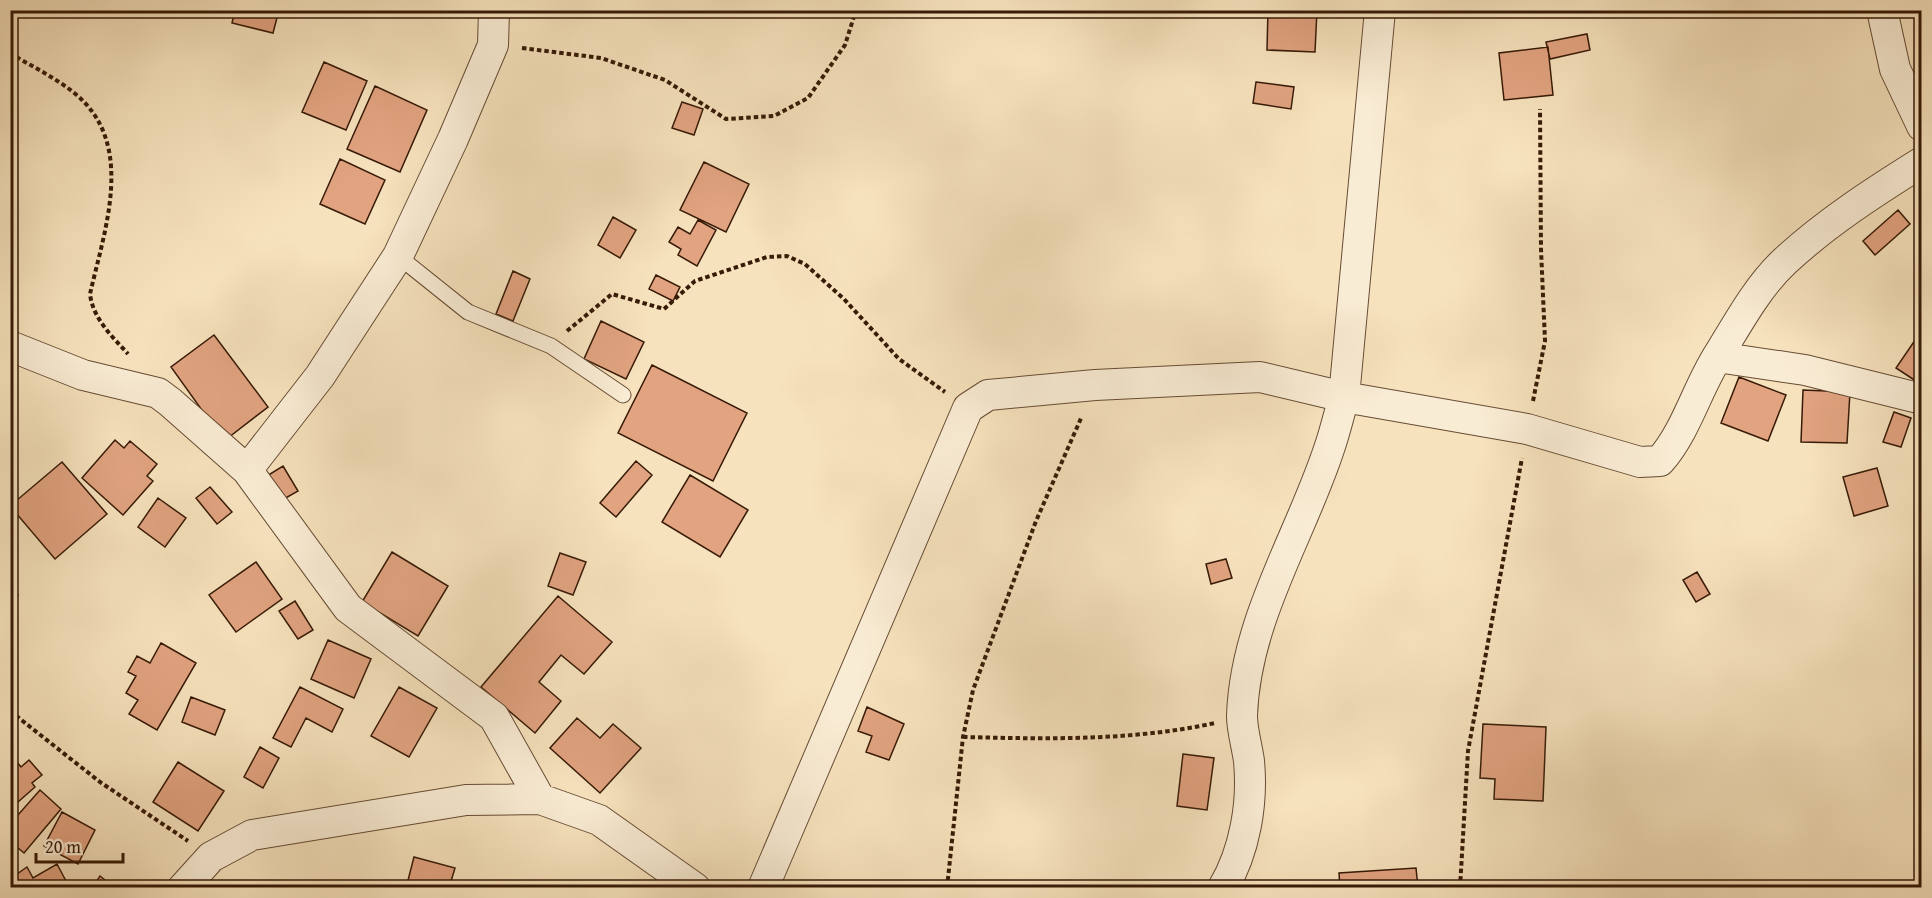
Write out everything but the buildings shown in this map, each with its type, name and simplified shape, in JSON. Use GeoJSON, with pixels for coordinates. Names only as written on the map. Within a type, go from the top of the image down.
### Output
{"type":"FeatureCollection","features":[{"type":"Feature","properties":{"kind":"street"},"geometry":{"type":"LineString","coordinates":[[246,470],[320,376],[398,255],[453,140],[493,45],[494,10]]}},
{"type":"Feature","properties":{"kind":"street"},"geometry":{"type":"LineString","coordinates":[[1223,888],[1231,874],[1244,834],[1250,800],[1249,761],[1242,717],[1251,655],[1274,584],[1329,449],[1344,397],[1380,10]]}},
{"type":"Feature","properties":{"kind":"street"},"geometry":{"type":"LineString","coordinates":[[1882,10],[1895,69],[1922,126]]}},
{"type":"Feature","properties":{"kind":"street"},"geometry":{"type":"LineString","coordinates":[[763,888],[968,408],[988,394],[1095,385],[1260,377],[1344,397],[1527,429],[1640,462],[1659,461],[1672,447],[1717,357],[1748,308],[1784,262],[1858,202],[1922,162]]}},
{"type":"Feature","properties":{"kind":"street"},"geometry":{"type":"LineString","coordinates":[[10,346],[83,375],[158,393],[246,470],[348,608],[494,717],[540,799]]}},
{"type":"Feature","properties":{"kind":"street"},"geometry":{"type":"LineString","coordinates":[[1717,357],[1805,370],[1922,399]]}},
{"type":"Feature","properties":{"kind":"street"},"geometry":{"type":"LineString","coordinates":[[183,888],[212,857],[252,835],[466,800],[540,799],[598,820],[695,888]]}},
{"type":"Feature","properties":{"kind":"lane"},"geometry":{"type":"LineString","coordinates":[[398,255],[468,312],[551,346],[623,396]]}},
{"type":"Feature","properties":{"kind":"path"},"geometry":{"type":"LineString","coordinates":[[493,45],[601,58],[665,80],[726,119],[774,116],[808,98],[845,45],[856,10]]}},
{"type":"Feature","properties":{"kind":"path"},"geometry":{"type":"LineString","coordinates":[[10,53],[74,93],[101,124],[111,153],[110,208],[90,294],[100,321],[129,356]]}},
{"type":"Feature","properties":{"kind":"path"},"geometry":{"type":"LineString","coordinates":[[1460,888],[1468,751],[1545,340],[1541,249],[1540,109]]}},
{"type":"Feature","properties":{"kind":"path"},"geometry":{"type":"LineString","coordinates":[[551,346],[597,304],[612,294],[664,309],[696,281],[767,257],[787,256],[805,264],[844,299],[899,359],[968,408]]}},
{"type":"Feature","properties":{"kind":"path"},"geometry":{"type":"LineString","coordinates":[[947,888],[963,737],[973,690],[1032,531],[1095,385]]}},
{"type":"Feature","properties":{"kind":"path"},"geometry":{"type":"LineString","coordinates":[[10,711],[100,782],[212,857]]}},
{"type":"Feature","properties":{"kind":"path"},"geometry":{"type":"LineString","coordinates":[[963,737],[1119,737],[1181,730],[1242,717]]}}]}
